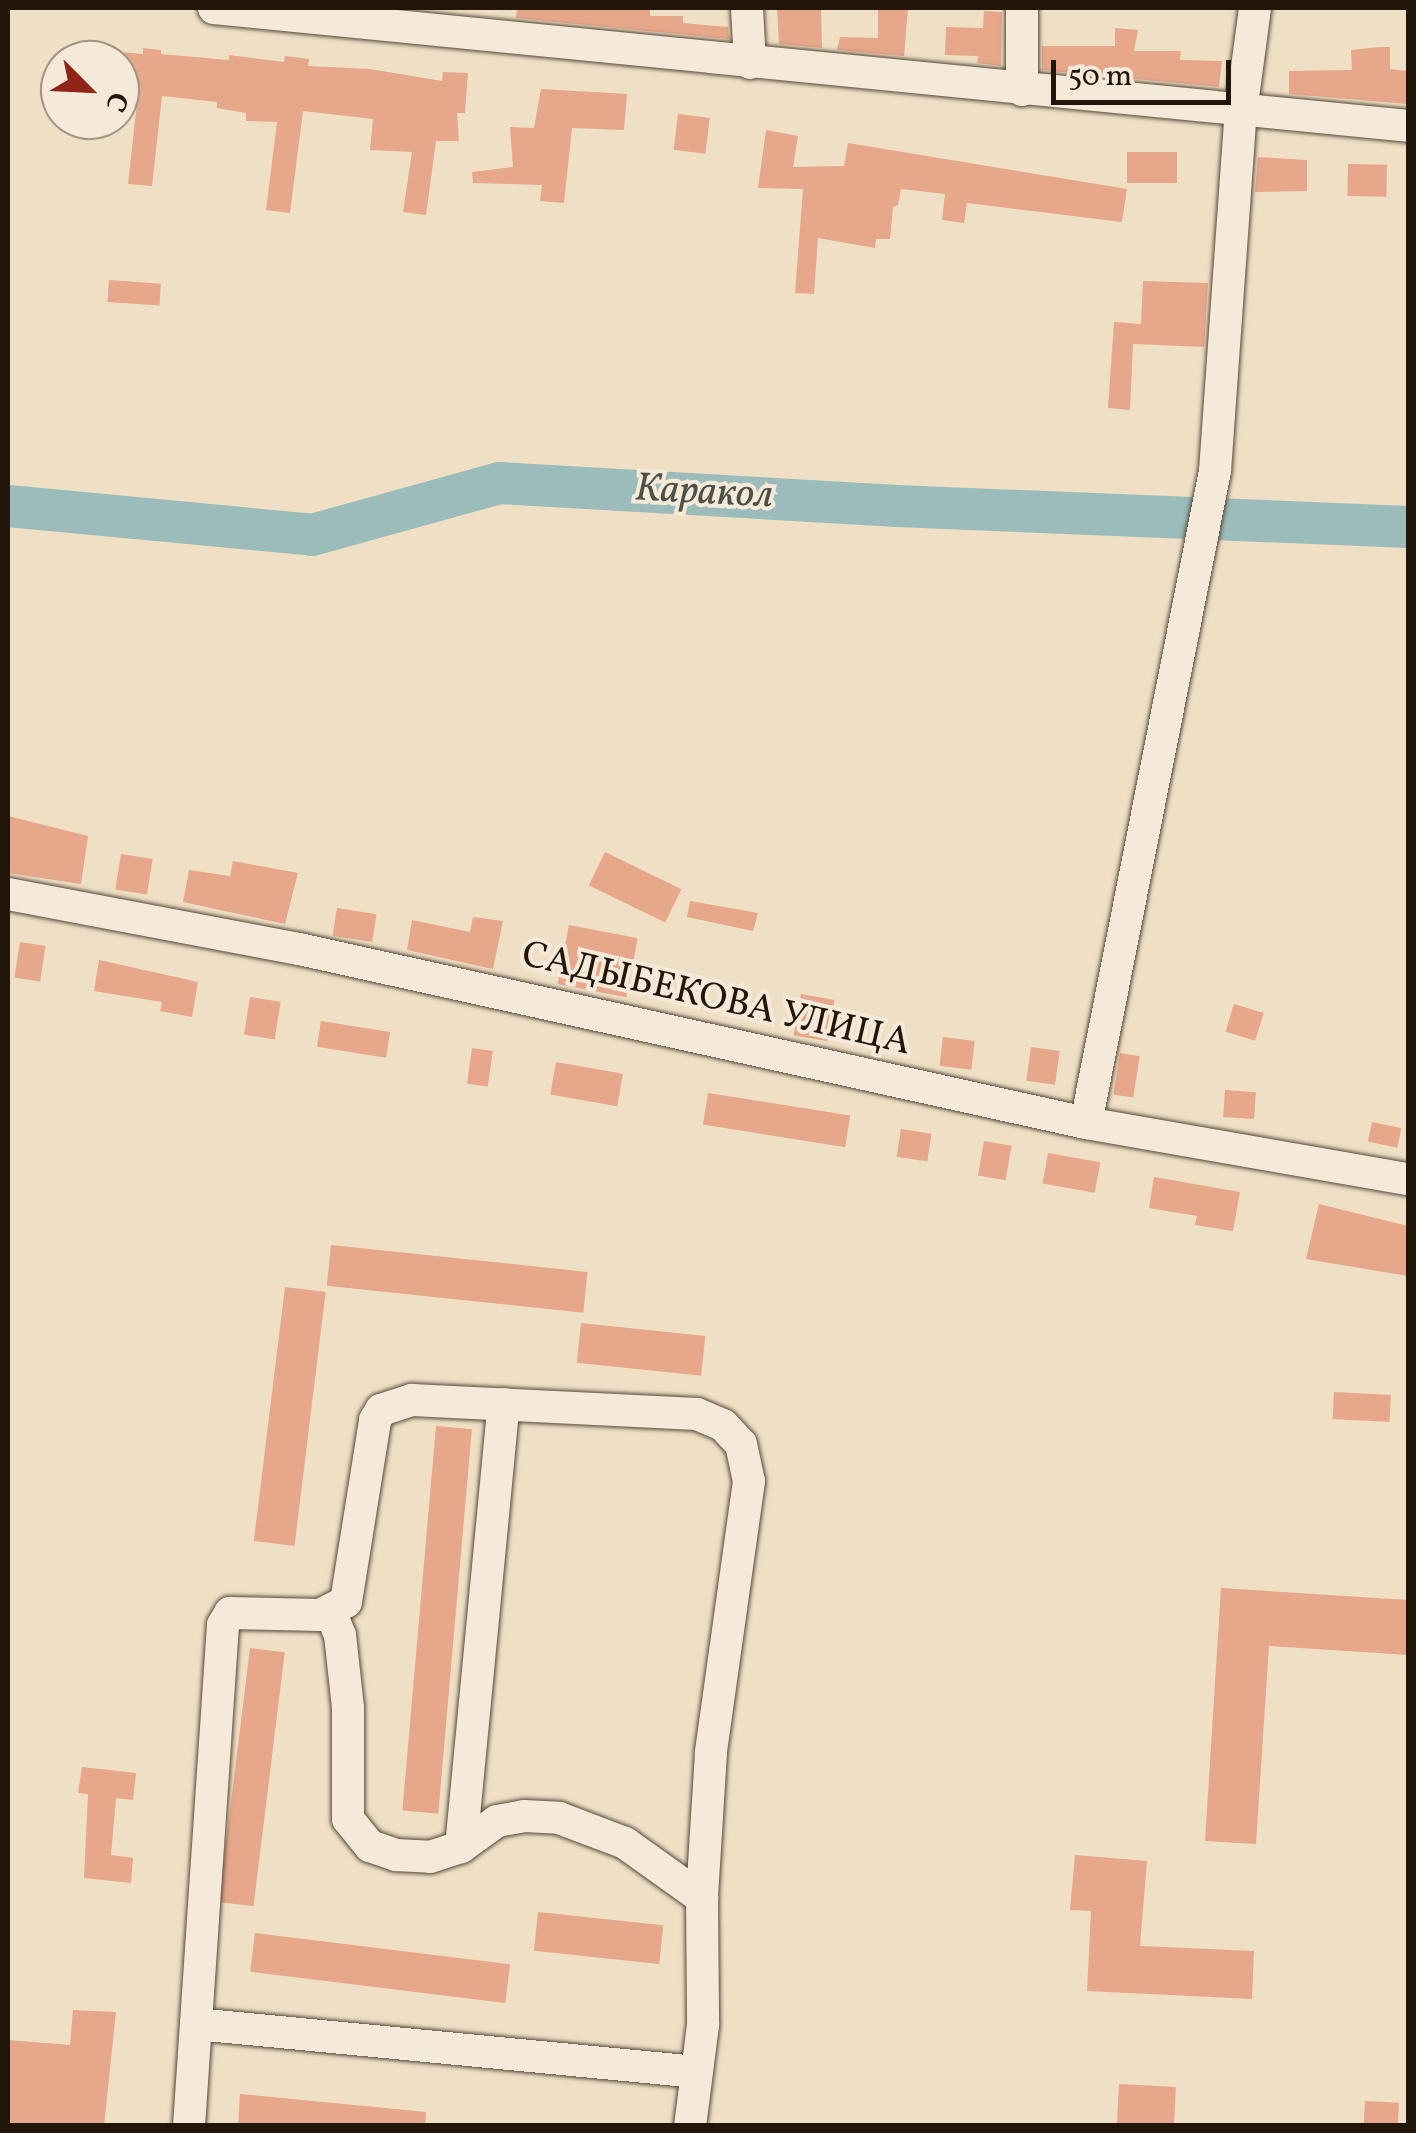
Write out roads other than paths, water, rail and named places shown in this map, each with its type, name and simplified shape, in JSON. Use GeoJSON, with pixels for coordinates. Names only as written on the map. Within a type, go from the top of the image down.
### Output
{"type":"FeatureCollection","features":[{"type":"Feature","properties":{"kind":"street"},"geometry":{"type":"LineString","coordinates":[[214,8],[1408,126]]}},
{"type":"Feature","properties":{"kind":"street"},"geometry":{"type":"LineString","coordinates":[[747,8],[750,62]]}},
{"type":"Feature","properties":{"kind":"street"},"geometry":{"type":"LineString","coordinates":[[1022,8],[1022,90]]}},
{"type":"Feature","properties":{"kind":"street"},"geometry":{"type":"LineString","coordinates":[[1086,1123],[1215,471],[1241,112],[1254,8]]}},
{"type":"Feature","properties":{"kind":"street","name":"САДЫБЕКОВА УЛИЦА"},"geometry":{"type":"LineString","coordinates":[[8,894],[299,948],[1086,1123],[1408,1179]]}},
{"type":"Feature","properties":{"kind":"street"},"geometry":{"type":"LineString","coordinates":[[189,2126],[222,1625],[230,1614],[240,1612],[331,1612],[346,1602],[374,1420],[380,1410],[412,1400],[697,1414],[723,1425],[742,1444],[748,1482],[711,1753],[702,1898],[703,2025],[690,2126]]}},
{"type":"Feature","properties":{"kind":"street"},"geometry":{"type":"LineString","coordinates":[[461,1847],[504,1404]]}},
{"type":"Feature","properties":{"kind":"street"},"geometry":{"type":"LineString","coordinates":[[331,1612],[340,1636],[348,1708],[348,1819],[370,1846],[396,1855],[430,1857],[461,1847],[498,1822],[524,1816],[559,1818],[625,1842],[702,1898]]}},
{"type":"Feature","properties":{"kind":"street"},"geometry":{"type":"LineString","coordinates":[[196,2024],[697,2072]]}},
{"type":"Feature","properties":{"kind":"waterway","name":"Каракол"},"geometry":{"type":"LineString","coordinates":[[8,506],[312,535],[499,483],[897,506],[1408,527]]}}]}
